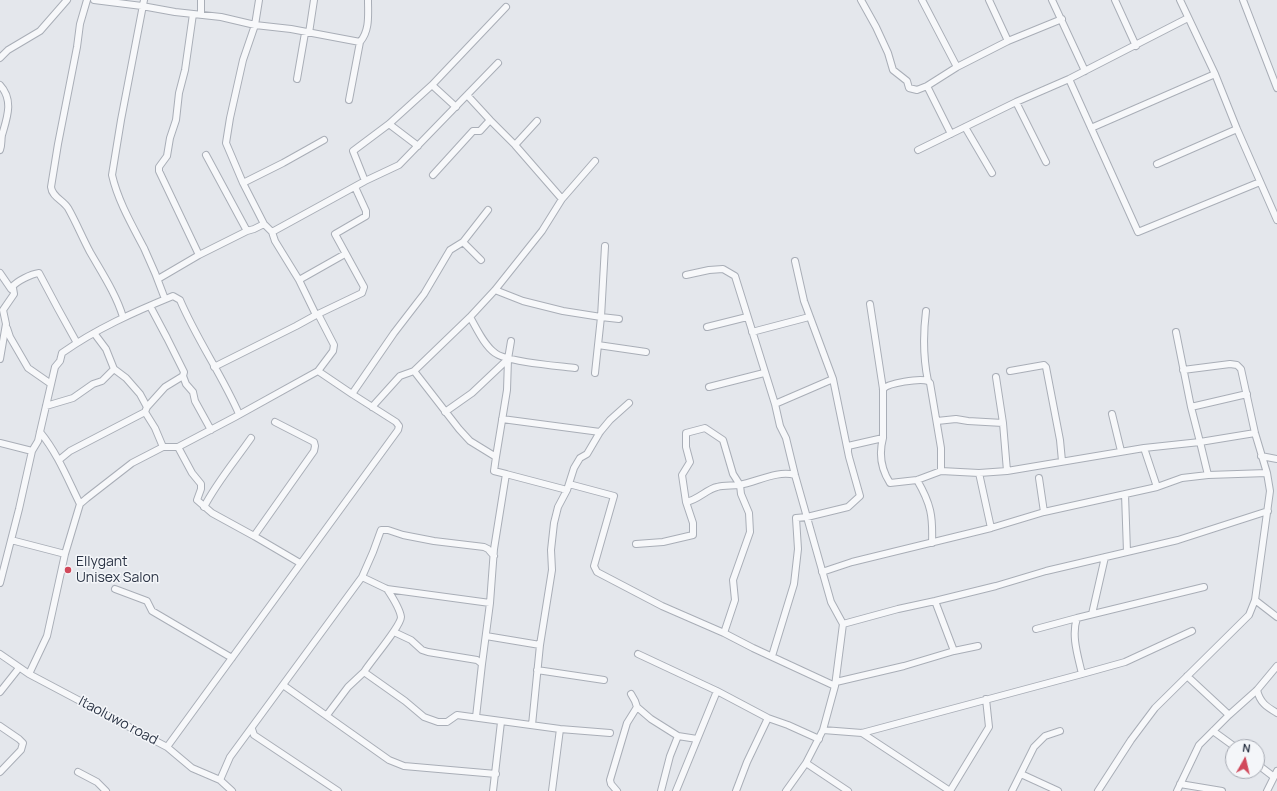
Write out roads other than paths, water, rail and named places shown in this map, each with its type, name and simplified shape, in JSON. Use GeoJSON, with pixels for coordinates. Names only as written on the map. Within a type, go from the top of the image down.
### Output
{"type":"FeatureCollection","features":[{"type":"Feature","properties":{"kind":"street"},"geometry":{"type":"LineString","coordinates":[[0,58],[8,50],[40,31],[67,0]]}},
{"type":"Feature","properties":{"kind":"street"},"geometry":{"type":"LineString","coordinates":[[87,0],[80,24],[51,187],[53,194],[64,202],[69,209],[88,248],[114,294],[123,317]]}},
{"type":"Feature","properties":{"kind":"street"},"geometry":{"type":"LineString","coordinates":[[94,0],[143,3],[175,12],[201,14],[255,25],[360,42]]}},
{"type":"Feature","properties":{"kind":"street"},"geometry":{"type":"LineString","coordinates":[[201,0],[201,14]]}},
{"type":"Feature","properties":{"kind":"street"},"geometry":{"type":"LineString","coordinates":[[29,674],[49,630],[65,554],[80,504],[132,463],[163,447],[178,447],[318,371],[333,351],[334,345],[299,280],[275,241],[272,232],[264,224],[243,183],[226,143],[243,60],[255,25],[259,0]]}},
{"type":"Feature","properties":{"kind":"street"},"geometry":{"type":"LineString","coordinates":[[298,79],[314,0]]}},
{"type":"Feature","properties":{"kind":"street"},"geometry":{"type":"LineString","coordinates":[[349,100],[360,42],[365,37],[368,22],[368,0]]}},
{"type":"Feature","properties":{"kind":"street"},"geometry":{"type":"LineString","coordinates":[[861,0],[888,53],[893,70],[907,81],[909,88],[917,90],[927,86],[957,67],[1008,41],[1062,19]]}},
{"type":"Feature","properties":{"kind":"street"},"geometry":{"type":"LineString","coordinates":[[922,0],[957,67]]}},
{"type":"Feature","properties":{"kind":"street"},"geometry":{"type":"LineString","coordinates":[[989,0],[1008,41]]}},
{"type":"Feature","properties":{"kind":"street"},"geometry":{"type":"LineString","coordinates":[[1052,0],[1085,71]]}},
{"type":"Feature","properties":{"kind":"street"},"geometry":{"type":"LineString","coordinates":[[1115,0],[1136,46]]}},
{"type":"Feature","properties":{"kind":"street"},"geometry":{"type":"LineString","coordinates":[[1180,0],[1215,74],[1237,129],[1277,220]]}},
{"type":"Feature","properties":{"kind":"street"},"geometry":{"type":"LineString","coordinates":[[1243,0],[1277,88]]}},
{"type":"Feature","properties":{"kind":"street"},"geometry":{"type":"LineString","coordinates":[[143,3],[112,175],[114,184],[129,220],[145,250],[165,299]]}},
{"type":"Feature","properties":{"kind":"street"},"geometry":{"type":"LineString","coordinates":[[365,181],[353,151],[389,124],[432,85],[506,8]]}},
{"type":"Feature","properties":{"kind":"street"},"geometry":{"type":"LineString","coordinates":[[193,14],[185,70],[179,93],[176,120],[170,138],[167,156],[159,167],[159,172],[199,255]]}},
{"type":"Feature","properties":{"kind":"street"},"geometry":{"type":"LineString","coordinates":[[918,150],[1016,102],[1069,79],[1188,18]]}},
{"type":"Feature","properties":{"kind":"street"},"geometry":{"type":"LineString","coordinates":[[272,232],[365,181],[399,165],[498,63]]}},
{"type":"Feature","properties":{"kind":"street"},"geometry":{"type":"LineString","coordinates":[[1091,128],[1215,74]]}},
{"type":"Feature","properties":{"kind":"street"},"geometry":{"type":"LineString","coordinates":[[1069,79],[1138,232],[1260,182]]}},
{"type":"Feature","properties":{"kind":"street"},"geometry":{"type":"LineString","coordinates":[[0,85],[8,98],[9,112],[0,150]]}},
{"type":"Feature","properties":{"kind":"street"},"geometry":{"type":"LineString","coordinates":[[432,85],[456,106]]}},
{"type":"Feature","properties":{"kind":"street"},"geometry":{"type":"LineString","coordinates":[[927,86],[951,134]]}},
{"type":"Feature","properties":{"kind":"street"},"geometry":{"type":"LineString","coordinates":[[467,95],[515,145],[562,199]]}},
{"type":"Feature","properties":{"kind":"street"},"geometry":{"type":"LineString","coordinates":[[1016,102],[1046,162]]}},
{"type":"Feature","properties":{"kind":"street"},"geometry":{"type":"LineString","coordinates":[[433,175],[473,131],[480,131],[490,120]]}},
{"type":"Feature","properties":{"kind":"street"},"geometry":{"type":"LineString","coordinates":[[515,145],[537,121]]}},
{"type":"Feature","properties":{"kind":"street"},"geometry":{"type":"LineString","coordinates":[[389,124],[418,146]]}},
{"type":"Feature","properties":{"kind":"street"},"geometry":{"type":"LineString","coordinates":[[965,127],[992,173]]}},
{"type":"Feature","properties":{"kind":"street"},"geometry":{"type":"LineString","coordinates":[[1157,164],[1237,129]]}},
{"type":"Feature","properties":{"kind":"street"},"geometry":{"type":"LineString","coordinates":[[243,183],[324,140]]}},
{"type":"Feature","properties":{"kind":"street"},"geometry":{"type":"LineString","coordinates":[[206,155],[247,231]]}},
{"type":"Feature","properties":{"kind":"street"},"geometry":{"type":"LineString","coordinates":[[372,407],[400,376],[414,371],[470,317],[495,290],[542,231],[562,199],[595,161]]}},
{"type":"Feature","properties":{"kind":"street"},"geometry":{"type":"LineString","coordinates":[[214,367],[317,314],[362,293],[364,287],[335,234],[367,214],[355,187]]}},
{"type":"Feature","properties":{"kind":"street"},"geometry":{"type":"LineString","coordinates":[[352,394],[394,333],[424,294],[450,250],[463,242],[488,210]]}},
{"type":"Feature","properties":{"kind":"street"},"geometry":{"type":"LineString","coordinates":[[158,279],[199,255],[264,224]]}},
{"type":"Feature","properties":{"kind":"street"},"geometry":{"type":"LineString","coordinates":[[463,242],[481,260]]}},
{"type":"Feature","properties":{"kind":"street"},"geometry":{"type":"LineString","coordinates":[[595,373],[601,317],[605,246]]}},
{"type":"Feature","properties":{"kind":"street"},"geometry":{"type":"LineString","coordinates":[[299,280],[345,254]]}},
{"type":"Feature","properties":{"kind":"street"},"geometry":{"type":"LineString","coordinates":[[772,656],[794,584],[798,549],[796,518],[807,517],[848,507],[860,496],[848,458],[833,379],[809,318],[796,261]]}},
{"type":"Feature","properties":{"kind":"street"},"geometry":{"type":"LineString","coordinates":[[686,275],[701,273],[709,270],[723,269],[735,276],[764,373],[775,404],[780,426],[786,438],[831,602],[843,624],[835,684],[824,730],[806,763],[786,791]]}},
{"type":"Feature","properties":{"kind":"street"},"geometry":{"type":"LineString","coordinates":[[0,273],[11,289],[12,287]]}},
{"type":"Feature","properties":{"kind":"street"},"geometry":{"type":"LineString","coordinates":[[12,287],[17,282],[39,273],[77,343]]}},
{"type":"Feature","properties":{"kind":"street"},"geometry":{"type":"LineString","coordinates":[[12,287],[14,294],[1,311],[10,337],[28,368],[51,384]]}},
{"type":"Feature","properties":{"kind":"street"},"geometry":{"type":"LineString","coordinates":[[495,290],[523,301],[563,311],[619,319]]}},
{"type":"Feature","properties":{"kind":"street"},"geometry":{"type":"LineString","coordinates":[[0,582],[2,562],[11,540],[32,451],[38,441],[55,367],[60,361],[62,353],[123,317],[173,296],[180,300],[198,338],[225,384],[239,414]]}},
{"type":"Feature","properties":{"kind":"street"},"geometry":{"type":"LineString","coordinates":[[870,304],[883,389],[883,438],[881,460],[890,483],[917,480],[941,471],[979,473],[1007,471],[1121,451],[1200,442],[1255,433]]}},
{"type":"Feature","properties":{"kind":"street"},"geometry":{"type":"LineString","coordinates":[[150,306],[184,372],[183,376],[186,384],[193,392],[195,401],[211,430]]}},
{"type":"Feature","properties":{"kind":"street"},"geometry":{"type":"LineString","coordinates":[[926,311],[923,336],[925,368],[928,381],[932,388],[941,448],[941,471]]}},
{"type":"Feature","properties":{"kind":"street"},"geometry":{"type":"LineString","coordinates":[[470,317],[484,341],[495,354],[508,359],[575,368]]}},
{"type":"Feature","properties":{"kind":"street"},"geometry":{"type":"LineString","coordinates":[[707,327],[747,317]]}},
{"type":"Feature","properties":{"kind":"street"},"geometry":{"type":"LineString","coordinates":[[752,332],[809,318]]}},
{"type":"Feature","properties":{"kind":"street"},"geometry":{"type":"LineString","coordinates":[[0,359],[6,324]]}},
{"type":"Feature","properties":{"kind":"street"},"geometry":{"type":"LineString","coordinates":[[1176,332],[1191,407],[1208,475]]}},
{"type":"Feature","properties":{"kind":"street"},"geometry":{"type":"LineString","coordinates":[[94,333],[106,349],[114,369],[126,378],[140,394],[163,447]]}},
{"type":"Feature","properties":{"kind":"street"},"geometry":{"type":"LineString","coordinates":[[511,341],[508,359],[507,390],[494,471],[567,490]]}},
{"type":"Feature","properties":{"kind":"street"},"geometry":{"type":"LineString","coordinates":[[598,345],[646,352]]}},
{"type":"Feature","properties":{"kind":"street"},"geometry":{"type":"LineString","coordinates":[[445,412],[472,393],[508,359]]}},
{"type":"Feature","properties":{"kind":"street"},"geometry":{"type":"LineString","coordinates":[[1098,791],[1131,740],[1155,708],[1249,615],[1255,600],[1270,491],[1267,473],[1255,433],[1241,369],[1237,365],[1230,364],[1183,370]]}},
{"type":"Feature","properties":{"kind":"street"},"geometry":{"type":"LineString","coordinates":[[1010,372],[1044,365],[1046,367],[1062,461]]}},
{"type":"Feature","properties":{"kind":"street"},"geometry":{"type":"LineString","coordinates":[[46,406],[73,398],[93,384],[102,381],[114,369]]}},
{"type":"Feature","properties":{"kind":"street"},"geometry":{"type":"LineString","coordinates":[[166,747],[398,430],[399,426],[396,422],[318,371]]}},
{"type":"Feature","properties":{"kind":"street"},"geometry":{"type":"LineString","coordinates":[[414,371],[445,412],[470,441],[496,457]]}},
{"type":"Feature","properties":{"kind":"street"},"geometry":{"type":"LineString","coordinates":[[709,387],[764,373]]}},
{"type":"Feature","properties":{"kind":"street"},"geometry":{"type":"LineString","coordinates":[[59,460],[70,451],[146,410],[165,387],[183,376]]}},
{"type":"Feature","properties":{"kind":"street"},"geometry":{"type":"LineString","coordinates":[[996,377],[1003,423],[1007,471]]}},
{"type":"Feature","properties":{"kind":"street"},"geometry":{"type":"LineString","coordinates":[[775,404],[833,379]]}},
{"type":"Feature","properties":{"kind":"street"},"geometry":{"type":"LineString","coordinates":[[883,389],[888,385],[921,380],[928,381]]}},
{"type":"Feature","properties":{"kind":"street"},"geometry":{"type":"LineString","coordinates":[[1191,407],[1247,394]]}},
{"type":"Feature","properties":{"kind":"street"},"geometry":{"type":"LineString","coordinates":[[532,725],[540,645],[552,570],[551,550],[554,522],[558,507],[567,490],[574,468],[580,458],[587,454],[600,432],[610,420],[629,403]]}},
{"type":"Feature","properties":{"kind":"street"},"geometry":{"type":"LineString","coordinates":[[1112,414],[1121,451]]}},
{"type":"Feature","properties":{"kind":"street"},"geometry":{"type":"LineString","coordinates":[[502,419],[600,432]]}},
{"type":"Feature","properties":{"kind":"street"},"geometry":{"type":"LineString","coordinates":[[937,421],[956,419],[1003,423]]}},
{"type":"Feature","properties":{"kind":"street"},"geometry":{"type":"LineString","coordinates":[[254,536],[314,451],[315,446],[314,442],[275,422]]}},
{"type":"Feature","properties":{"kind":"street"},"geometry":{"type":"LineString","coordinates":[[636,544],[664,542],[693,535],[693,523],[686,502],[682,475],[690,462],[686,447],[686,433],[705,428],[723,440],[732,474],[740,485],[741,494],[749,513],[750,532],[733,580],[734,600],[724,633]]}},
{"type":"Feature","properties":{"kind":"street"},"geometry":{"type":"LineString","coordinates":[[40,432],[49,443],[59,460],[80,504]]}},
{"type":"Feature","properties":{"kind":"street"},"geometry":{"type":"LineString","coordinates":[[204,507],[214,489],[251,438]]}},
{"type":"Feature","properties":{"kind":"street"},"geometry":{"type":"LineString","coordinates":[[848,458],[848,446],[883,438]]}},
{"type":"Feature","properties":{"kind":"street"},"geometry":{"type":"LineString","coordinates":[[0,443],[32,451]]}},
{"type":"Feature","properties":{"kind":"street"},"geometry":{"type":"LineString","coordinates":[[178,447],[192,473],[201,484],[201,489],[197,500],[204,507],[300,563]]}},
{"type":"Feature","properties":{"kind":"street"},"geometry":{"type":"LineString","coordinates":[[1144,448],[1157,487]]}},
{"type":"Feature","properties":{"kind":"street"},"geometry":{"type":"LineString","coordinates":[[1261,456],[1277,459]]}},
{"type":"Feature","properties":{"kind":"street"},"geometry":{"type":"LineString","coordinates":[[686,502],[692,501],[717,487],[740,485],[782,474],[789,473],[795,475]]}},
{"type":"Feature","properties":{"kind":"street"},"geometry":{"type":"LineString","coordinates":[[979,473],[991,528]]}},
{"type":"Feature","properties":{"kind":"street"},"geometry":{"type":"LineString","coordinates":[[822,572],[852,562],[991,528],[1044,512],[1157,487],[1182,478],[1208,475],[1267,473]]}},
{"type":"Feature","properties":{"kind":"street"},"geometry":{"type":"LineString","coordinates":[[476,718],[490,603],[494,556],[506,474]]}},
{"type":"Feature","properties":{"kind":"street"},"geometry":{"type":"LineString","coordinates":[[1039,478],[1044,512]]}},
{"type":"Feature","properties":{"kind":"street"},"geometry":{"type":"LineString","coordinates":[[917,480],[926,496],[930,510],[932,543]]}},
{"type":"Feature","properties":{"kind":"street"},"geometry":{"type":"LineString","coordinates":[[569,484],[614,496],[594,566],[597,572],[662,606],[835,684],[954,651],[978,646]]}},
{"type":"Feature","properties":{"kind":"street"},"geometry":{"type":"LineString","coordinates":[[1125,494],[1127,552]]}},
{"type":"Feature","properties":{"kind":"street"},"geometry":{"type":"LineString","coordinates":[[843,624],[898,608],[935,601],[1046,571],[1178,540],[1268,511]]}},
{"type":"Feature","properties":{"kind":"street"},"geometry":{"type":"LineString","coordinates":[[220,780],[230,757],[362,577],[381,530],[388,530],[403,535],[434,541],[484,547],[494,556]]}},
{"type":"Feature","properties":{"kind":"street"},"geometry":{"type":"LineString","coordinates":[[11,540],[65,554]]}},
{"type":"Feature","properties":{"kind":"street"},"geometry":{"type":"LineString","coordinates":[[1092,614],[1105,557]]}},
{"type":"Feature","properties":{"kind":"street"},"geometry":{"type":"LineString","coordinates":[[362,577],[387,588],[490,603]]}},
{"type":"Feature","properties":{"kind":"street"},"geometry":{"type":"LineString","coordinates":[[1036,629],[1204,587]]}},
{"type":"Feature","properties":{"kind":"street"},"geometry":{"type":"LineString","coordinates":[[115,588],[147,601],[152,611],[232,658]]}},
{"type":"Feature","properties":{"kind":"street"},"geometry":{"type":"LineString","coordinates":[[327,715],[348,687],[364,672],[394,632],[401,619],[387,588]]}},
{"type":"Feature","properties":{"kind":"street"},"geometry":{"type":"LineString","coordinates":[[1255,600],[1277,617]]}},
{"type":"Feature","properties":{"kind":"street"},"geometry":{"type":"LineString","coordinates":[[935,601],[954,651]]}},
{"type":"Feature","properties":{"kind":"street"},"geometry":{"type":"LineString","coordinates":[[1077,618],[1075,626],[1076,646],[1082,674]]}},
{"type":"Feature","properties":{"kind":"street"},"geometry":{"type":"LineString","coordinates":[[824,730],[862,733],[1082,674],[1125,662],[1192,631]]}},
{"type":"Feature","properties":{"kind":"street"},"geometry":{"type":"LineString","coordinates":[[394,632],[411,640],[422,650],[477,660],[482,664]]}},
{"type":"Feature","properties":{"kind":"street"},"geometry":{"type":"LineString","coordinates":[[486,636],[540,645]]}},
{"type":"Feature","properties":{"kind":"street","name":"Itaoluwo road"},"geometry":{"type":"LineString","coordinates":[[0,654],[29,674],[166,747],[192,768],[220,780],[232,791]]}},
{"type":"Feature","properties":{"kind":"street"},"geometry":{"type":"LineString","coordinates":[[638,654],[717,691],[768,718],[788,724],[819,739]]}},
{"type":"Feature","properties":{"kind":"street"},"geometry":{"type":"LineString","coordinates":[[1177,791],[1199,745],[1257,690],[1277,666]]}},
{"type":"Feature","properties":{"kind":"street"},"geometry":{"type":"LineString","coordinates":[[0,692],[19,668]]}},
{"type":"Feature","properties":{"kind":"street"},"geometry":{"type":"LineString","coordinates":[[537,670],[604,680]]}},
{"type":"Feature","properties":{"kind":"street"},"geometry":{"type":"LineString","coordinates":[[364,672],[405,701],[424,717],[438,722],[447,722],[457,715],[560,729],[610,733]]}},
{"type":"Feature","properties":{"kind":"street"},"geometry":{"type":"LineString","coordinates":[[1187,676],[1229,715]]}},
{"type":"Feature","properties":{"kind":"street"},"geometry":{"type":"LineString","coordinates":[[283,685],[389,760],[404,766],[496,774]]}},
{"type":"Feature","properties":{"kind":"street"},"geometry":{"type":"LineString","coordinates":[[1257,690],[1258,698],[1261,702],[1277,713]]}},
{"type":"Feature","properties":{"kind":"street"},"geometry":{"type":"LineString","coordinates":[[676,791],[717,691]]}},
{"type":"Feature","properties":{"kind":"street"},"geometry":{"type":"LineString","coordinates":[[631,694],[637,707],[651,719],[678,736],[697,740]]}},
{"type":"Feature","properties":{"kind":"street"},"geometry":{"type":"LineString","coordinates":[[862,733],[950,791],[989,727],[986,699]]}},
{"type":"Feature","properties":{"kind":"street"},"geometry":{"type":"LineString","coordinates":[[617,791],[611,784],[610,780],[627,723],[637,707]]}},
{"type":"Feature","properties":{"kind":"street"},"geometry":{"type":"LineString","coordinates":[[736,791],[747,762],[768,718]]}},
{"type":"Feature","properties":{"kind":"street"},"geometry":{"type":"LineString","coordinates":[[493,791],[501,722]]}},
{"type":"Feature","properties":{"kind":"street"},"geometry":{"type":"LineString","coordinates":[[0,726],[23,743],[21,750],[0,772]]}},
{"type":"Feature","properties":{"kind":"street"},"geometry":{"type":"LineString","coordinates":[[252,729],[254,735],[338,791]]}},
{"type":"Feature","properties":{"kind":"street"},"geometry":{"type":"LineString","coordinates":[[552,791],[560,729]]}},
{"type":"Feature","properties":{"kind":"street"},"geometry":{"type":"LineString","coordinates":[[1012,791],[1034,747],[1044,736],[1060,731]]}},
{"type":"Feature","properties":{"kind":"street"},"geometry":{"type":"LineString","coordinates":[[1213,731],[1225,740]]}},
{"type":"Feature","properties":{"kind":"street"},"geometry":{"type":"LineString","coordinates":[[661,791],[670,756],[678,736]]}},
{"type":"Feature","properties":{"kind":"street"},"geometry":{"type":"LineString","coordinates":[[806,763],[848,791]]}},
{"type":"Feature","properties":{"kind":"street"},"geometry":{"type":"LineString","coordinates":[[1265,771],[1274,778]]}},
{"type":"Feature","properties":{"kind":"street"},"geometry":{"type":"LineString","coordinates":[[1267,791],[1277,771]]}},
{"type":"Feature","properties":{"kind":"street"},"geometry":{"type":"LineString","coordinates":[[78,772],[97,782],[106,791]]}},
{"type":"Feature","properties":{"kind":"street"},"geometry":{"type":"LineString","coordinates":[[1021,774],[1058,791]]}},
{"type":"Feature","properties":{"kind":"street"},"geometry":{"type":"LineString","coordinates":[[1180,784],[1222,791]]}},
{"type":"Feature","properties":{"kind":"place","name":"Ellygant Unisex Salon"},"geometry":{"type":"Point","coordinates":[68,570]}}]}
